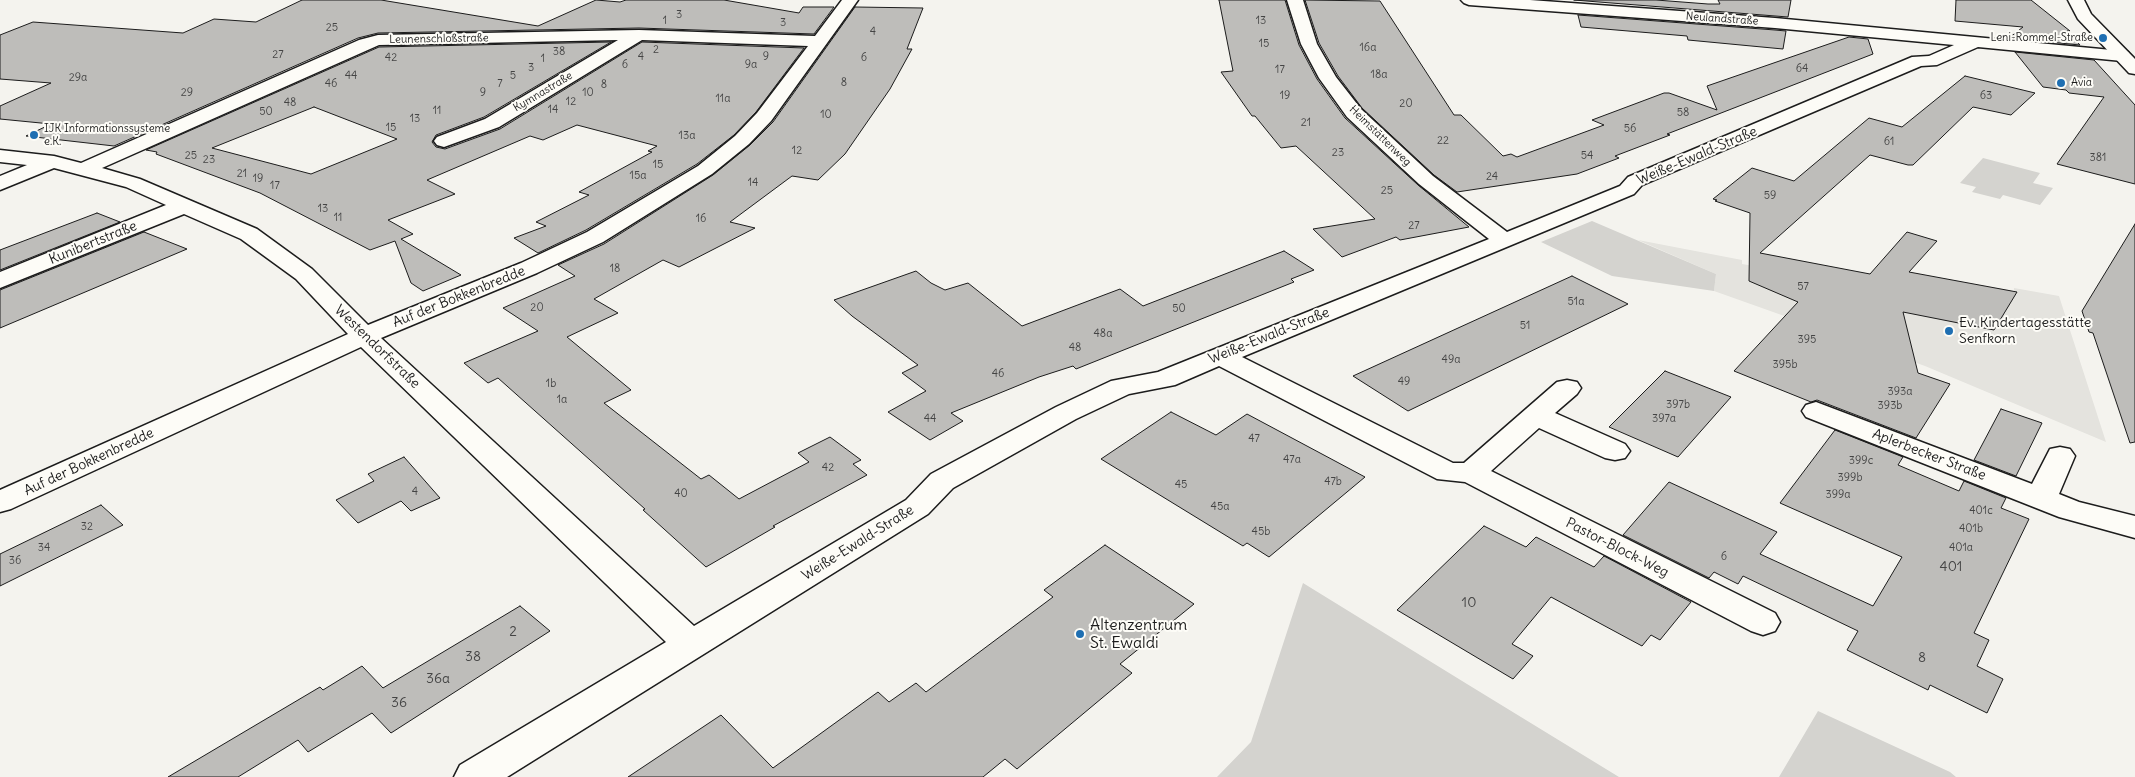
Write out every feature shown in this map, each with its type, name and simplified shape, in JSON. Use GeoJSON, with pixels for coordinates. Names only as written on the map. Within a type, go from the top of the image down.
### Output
{"type":"FeatureCollection","features":[{"type":"Feature","properties":{"kind":"street","name":"Auf der Bokkenbredde"},"geometry":{"type":"LineString","coordinates":[[0,502],[364,336],[529,268],[595,237],[705,170],[742,140],[764,116],[850,0]]}},
{"type":"Feature","properties":{"kind":"street","name":"Heimstättenweg"},"geometry":{"type":"LineString","coordinates":[[1295,0],[1308,44],[1328,78],[1354,113],[1426,180],[1505,241]]}},
{"type":"Feature","properties":{"kind":"street","name":"Neulandstraße"},"geometry":{"type":"LineString","coordinates":[[1469,0],[1555,3],[1976,42]]}},
{"type":"Feature","properties":{"kind":"street"},"geometry":{"type":"LineString","coordinates":[[2076,0],[2084,16],[2128,63]]}},
{"type":"Feature","properties":{"kind":"street"},"geometry":{"type":"LineString","coordinates":[[1767,8],[1775,23]]}},
{"type":"Feature","properties":{"kind":"street","name":"Leunenschloßstraße"},"geometry":{"type":"LineString","coordinates":[[84,169],[365,44],[378,40],[638,36],[821,41]]}},
{"type":"Feature","properties":{"kind":"street","name":"Kymnastraße"},"geometry":{"type":"LineString","coordinates":[[444,141],[492,122],[638,36]]}},
{"type":"Feature","properties":{"kind":"street","name":"Weiße-Ewald-Straße"},"geometry":{"type":"LineString","coordinates":[[474,777],[917,507],[942,481],[1041,427],[1121,387],[1165,379],[1627,190],[1635,181],[1918,61],[1931,61],[1976,42],[2128,63]]}},
{"type":"Feature","properties":{"kind":"street","name":"Westendorfstraße"},"geometry":{"type":"LineString","coordinates":[[0,156],[54,162],[133,183],[249,234],[304,274],[364,336],[692,645]]}},
{"type":"Feature","properties":{"kind":"street"},"geometry":{"type":"LineString","coordinates":[[0,184],[54,162]]}},
{"type":"Feature","properties":{"kind":"street","name":"Kunibertstraße"},"geometry":{"type":"LineString","coordinates":[[0,281],[186,205]]}},
{"type":"Feature","properties":{"kind":"street","name":"Pastor-Block-Weg"},"geometry":{"type":"LineString","coordinates":[[1219,356],[1448,472],[1471,473],[1763,622]]}},
{"type":"Feature","properties":{"kind":"street"},"geometry":{"type":"LineString","coordinates":[[1471,473],[1567,388]]}},
{"type":"Feature","properties":{"kind":"street","name":"Aplerbecker Straße"},"geometry":{"type":"LineString","coordinates":[[1816,411],[2070,510],[2135,527]]}},
{"type":"Feature","properties":{"kind":"street"},"geometry":{"type":"LineString","coordinates":[[1535,415],[1616,451]]}},
{"type":"Feature","properties":{"kind":"street"},"geometry":{"type":"LineString","coordinates":[[2041,499],[2060,456]]}},
{"type":"Feature","properties":{"kind":"shaded area"},"geometry":{"type":"Polygon","coordinates":[[[1983,158],[2040,173],[2033,183],[2053,188],[2040,205],[2003,195],[2000,199],[1972,192],[1976,187],[1960,183],[1983,158]]]}},
{"type":"Feature","properties":{"kind":"shaded area"},"geometry":{"type":"Polygon","coordinates":[[[1592,221],[1716,274],[1714,291],[1612,276],[1541,242],[1592,221]]]}},
{"type":"Feature","properties":{"kind":"shaded area","name":"Ev. Kindertagesstätte Senfkorn"},"geometry":{"type":"Polygon","coordinates":[[[1638,240],[1742,260],[1742,264],[1760,267],[1761,253],[1914,284],[1912,273],[2014,291],[2014,288],[2059,296],[2106,442],[1925,366],[1714,291],[1716,274],[1638,240]]]}},
{"type":"Feature","properties":{"kind":"shaded area"},"geometry":{"type":"Polygon","coordinates":[[[1303,583],[1619,777],[1217,777],[1251,742],[1303,583]]]}},
{"type":"Feature","properties":{"kind":"shaded area"},"geometry":{"type":"Polygon","coordinates":[[[1818,711],[1950,772],[1956,777],[1779,777],[1818,711]]]}},
{"type":"Feature","properties":{"kind":"building"},"geometry":{"type":"Polygon","coordinates":[[[302,0],[381,0],[538,26],[596,0],[620,2],[626,0],[724,0],[799,13],[803,7],[834,7],[814,34],[639,28],[378,33],[358,38],[114,146],[26,136],[51,124],[0,119],[0,106],[51,83],[0,79],[0,35],[33,22],[183,33],[214,19],[256,22],[302,0]]]}},
{"type":"Feature","properties":{"kind":"building"},"geometry":{"type":"Polygon","coordinates":[[[1219,0],[1285,0],[1299,45],[1317,79],[1345,118],[1418,185],[1469,227],[1400,240],[1396,237],[1342,257],[1313,229],[1375,219],[1296,146],[1281,148],[1255,116],[1252,116],[1221,72],[1233,71],[1219,0]]]}},
{"type":"Feature","properties":{"kind":"building"},"geometry":{"type":"Polygon","coordinates":[[[1305,0],[1380,1],[1454,115],[1461,115],[1503,156],[1511,154],[1517,157],[1604,125],[1592,120],[1664,93],[1669,93],[1717,110],[1707,86],[1849,37],[1868,39],[1873,54],[1667,134],[1670,135],[1615,156],[1619,158],[1577,174],[1457,192],[1434,175],[1362,108],[1338,76],[1319,43],[1305,0]]]}},
{"type":"Feature","properties":{"kind":"building"},"geometry":{"type":"Polygon","coordinates":[[[1574,0],[1656,0],[1720,4],[1718,0],[1791,0],[1788,17],[1574,0]]]}},
{"type":"Feature","properties":{"kind":"building"},"geometry":{"type":"Polygon","coordinates":[[[1956,0],[2031,0],[2070,31],[2067,31],[2080,45],[2009,38],[2023,27],[1955,21],[1956,0]]]}},
{"type":"Feature","properties":{"kind":"building"},"geometry":{"type":"Polygon","coordinates":[[[855,7],[923,8],[907,49],[912,49],[890,89],[845,154],[818,180],[792,176],[730,222],[755,228],[679,267],[663,260],[594,299],[618,313],[567,337],[631,390],[604,403],[701,479],[709,475],[739,499],[809,462],[798,453],[830,437],[861,460],[853,464],[867,475],[773,526],[775,527],[706,567],[643,510],[645,509],[498,378],[488,383],[464,363],[538,331],[503,308],[575,276],[558,265],[604,244],[713,175],[750,145],[773,122],[855,7]]]}},
{"type":"Feature","properties":{"kind":"building"},"geometry":{"type":"Polygon","coordinates":[[[1578,15],[1786,31],[1783,49],[1688,40],[1687,36],[1581,27],[1578,15]]]}},
{"type":"Feature","properties":{"kind":"building"},"geometry":{"type":"Polygon","coordinates":[[[611,42],[484,117],[436,135],[432,142],[436,147],[445,149],[500,129],[642,42],[804,48],[756,112],[734,135],[697,164],[586,230],[538,253],[514,238],[546,226],[536,222],[589,195],[579,192],[652,152],[648,151],[657,146],[577,125],[543,140],[530,136],[427,180],[455,194],[388,220],[413,234],[401,239],[461,275],[423,291],[411,283],[395,241],[370,250],[260,193],[156,154],[157,152],[146,150],[379,47],[611,42]],[[314,107],[212,148],[311,174],[397,139],[314,107]]]}},
{"type":"Feature","properties":{"kind":"building"},"geometry":{"type":"Polygon","coordinates":[[[2015,52],[2094,60],[2135,105],[2135,184],[2057,164],[2104,97],[2069,93],[2066,90],[2043,87],[2015,52]]]}},
{"type":"Feature","properties":{"kind":"building"},"geometry":{"type":"Polygon","coordinates":[[[1965,76],[2035,93],[2011,115],[1973,107],[1913,165],[1870,155],[1760,253],[1870,274],[1907,232],[1937,241],[1909,272],[2017,292],[1994,330],[1903,312],[1918,373],[1950,384],[1916,438],[1817,400],[1811,402],[1734,371],[1798,302],[1749,281],[1750,213],[1713,199],[1752,168],[1794,181],[1869,118],[1902,127],[1965,76]]]}},
{"type":"Feature","properties":{"kind":"building"},"geometry":{"type":"Polygon","coordinates":[[[97,213],[120,222],[0,270],[0,250],[97,213]]]}},
{"type":"Feature","properties":{"kind":"building"},"geometry":{"type":"Polygon","coordinates":[[[2135,224],[2135,442],[2130,443],[2093,333],[2089,332],[2082,311],[2135,224]]]}},
{"type":"Feature","properties":{"kind":"building"},"geometry":{"type":"Polygon","coordinates":[[[144,232],[187,249],[0,328],[0,290],[144,232]]]}},
{"type":"Feature","properties":{"kind":"building"},"geometry":{"type":"Polygon","coordinates":[[[1284,251],[1314,270],[1291,279],[1294,282],[1076,369],[1073,366],[1039,377],[951,413],[963,421],[930,440],[888,412],[926,391],[902,373],[918,365],[852,316],[834,300],[916,271],[931,283],[945,290],[968,283],[1022,326],[1120,289],[1143,306],[1284,251]]]}},
{"type":"Feature","properties":{"kind":"building"},"geometry":{"type":"Polygon","coordinates":[[[1572,276],[1628,304],[1408,411],[1353,376],[1572,276]]]}},
{"type":"Feature","properties":{"kind":"building"},"geometry":{"type":"Polygon","coordinates":[[[1665,371],[1731,397],[1678,457],[1609,427],[1665,371]]]}},
{"type":"Feature","properties":{"kind":"building"},"geometry":{"type":"Polygon","coordinates":[[[2001,409],[2042,423],[2016,476],[1974,460],[2001,409]]]}},
{"type":"Feature","properties":{"kind":"building"},"geometry":{"type":"Polygon","coordinates":[[[1171,412],[1216,435],[1247,414],[1365,477],[1269,557],[1247,543],[1243,546],[1101,459],[1171,412]]]}},
{"type":"Feature","properties":{"kind":"building"},"geometry":{"type":"Polygon","coordinates":[[[1835,430],[1903,457],[1898,465],[1959,491],[1964,481],[2006,498],[2001,508],[2029,519],[1974,633],[1989,640],[1977,666],[2003,679],[1987,713],[1930,685],[1928,690],[1847,650],[1858,631],[1743,576],[1738,584],[1714,572],[1709,578],[1623,535],[1669,482],[1777,532],[1760,554],[1873,606],[1902,557],[1780,503],[1835,430]]]}},
{"type":"Feature","properties":{"kind":"building"},"geometry":{"type":"Polygon","coordinates":[[[404,457],[440,498],[411,511],[401,501],[358,523],[336,500],[374,481],[368,474],[404,457]]]}},
{"type":"Feature","properties":{"kind":"building"},"geometry":{"type":"Polygon","coordinates":[[[101,505],[123,525],[0,586],[0,554],[101,505]]]}},
{"type":"Feature","properties":{"kind":"building"},"geometry":{"type":"Polygon","coordinates":[[[1484,526],[1526,547],[1536,537],[1594,567],[1604,556],[1691,602],[1660,640],[1651,635],[1642,646],[1551,597],[1512,644],[1533,656],[1513,679],[1397,610],[1484,526]]]}},
{"type":"Feature","properties":{"kind":"building","name":"Altenzentrum St. Ewaldi"},"geometry":{"type":"Polygon","coordinates":[[[1105,545],[1194,604],[1120,664],[1132,673],[1017,769],[1005,759],[983,777],[628,777],[721,715],[773,768],[878,692],[889,702],[916,683],[926,692],[1053,597],[1044,590],[1105,545]]]}},
{"type":"Feature","properties":{"kind":"building"},"geometry":{"type":"Polygon","coordinates":[[[520,606],[550,631],[391,733],[372,713],[308,752],[298,740],[238,777],[168,777],[320,687],[323,690],[362,666],[383,688],[520,606]]]}},
{"type":"Feature","properties":{"kind":"place","name":"Leni-Rommel-Straße"},"geometry":{"type":"Point","coordinates":[2103,38]}},
{"type":"Feature","properties":{"kind":"place","name":"Avia"},"geometry":{"type":"Point","coordinates":[2061,83]}},
{"type":"Feature","properties":{"kind":"place","name":"IJK Informationssysteme e.K."},"geometry":{"type":"Point","coordinates":[34,135]}},
{"type":"Feature","properties":{"kind":"place","name":"Ev. Kindertagesstätte Senfkorn"},"geometry":{"type":"Point","coordinates":[1949,331]}},
{"type":"Feature","properties":{"kind":"place","name":"Altenzentrum St. Ewaldi"},"geometry":{"type":"Point","coordinates":[1080,634]}}]}
